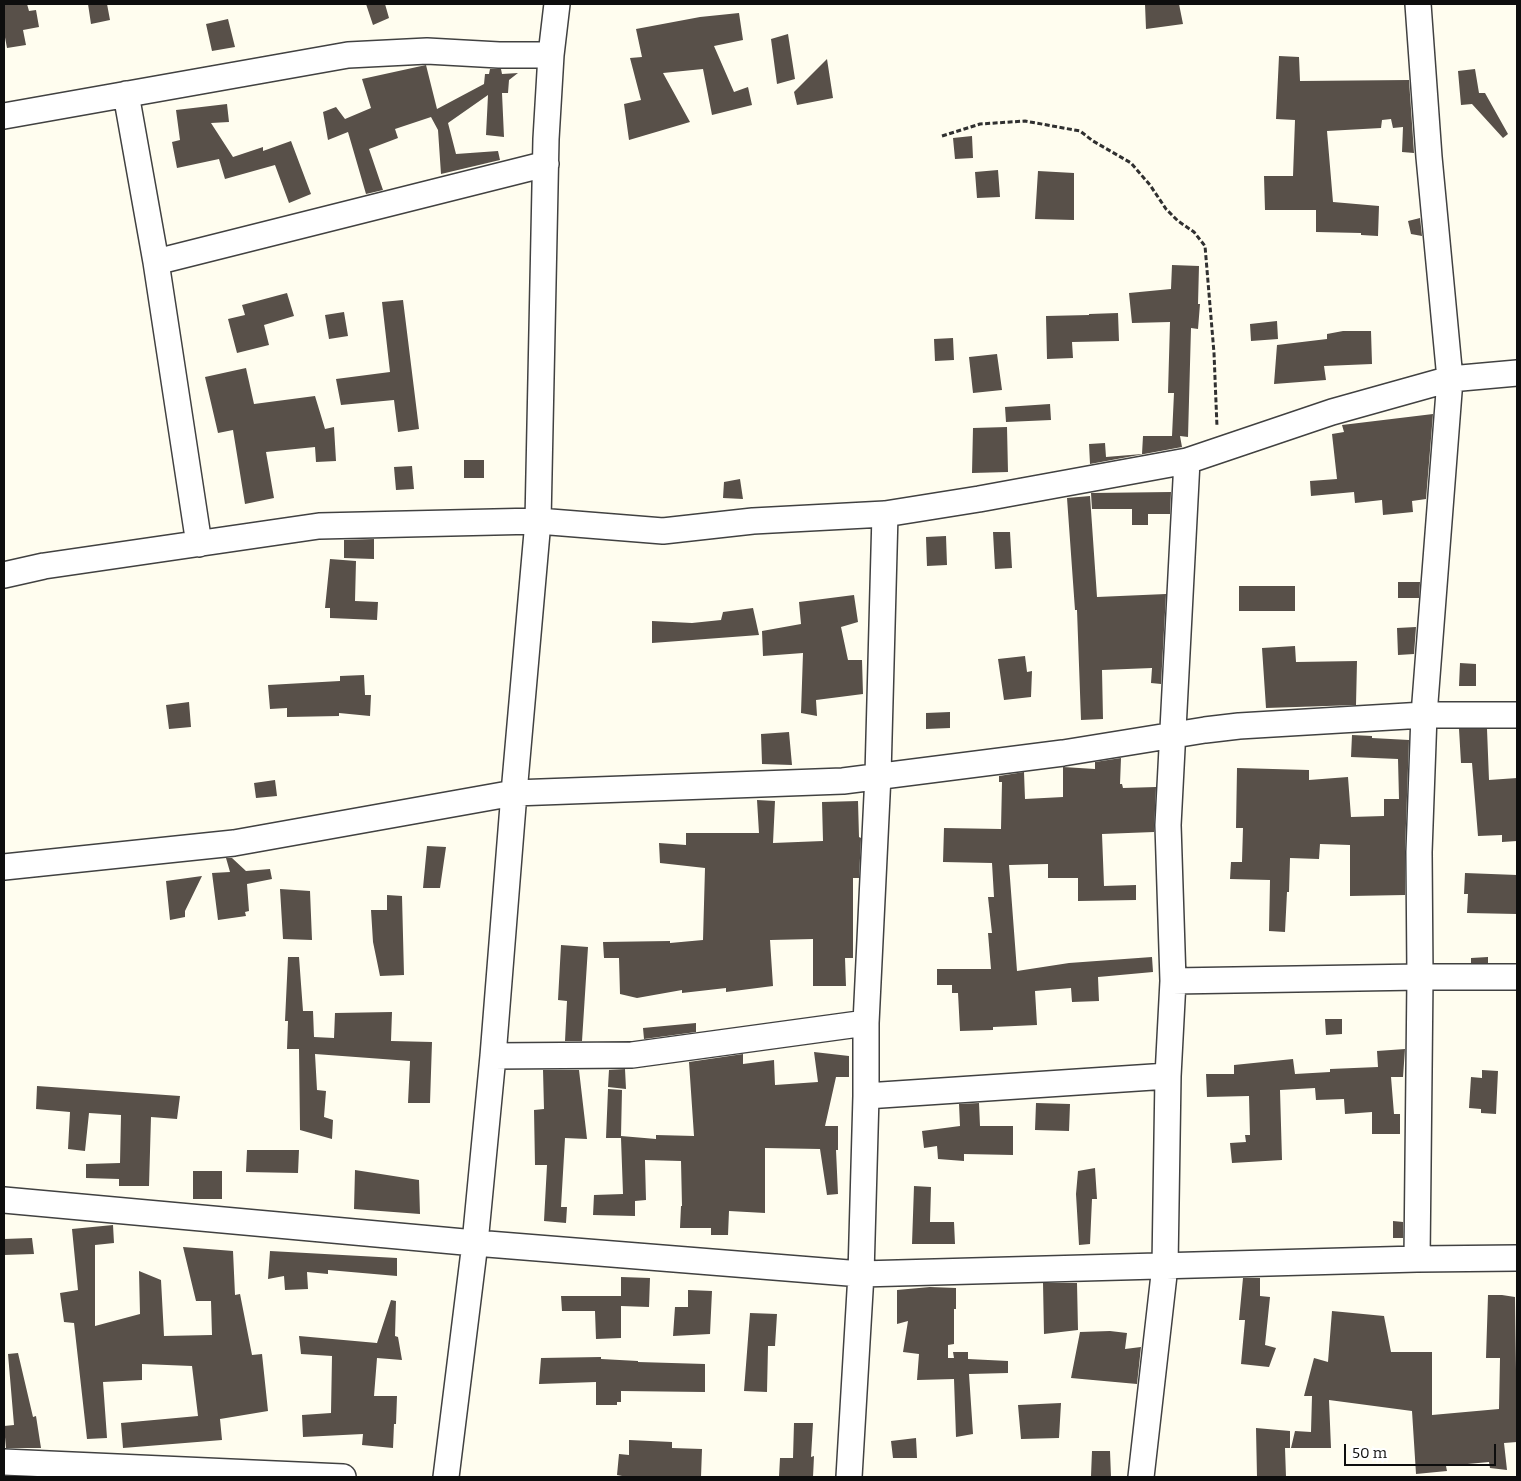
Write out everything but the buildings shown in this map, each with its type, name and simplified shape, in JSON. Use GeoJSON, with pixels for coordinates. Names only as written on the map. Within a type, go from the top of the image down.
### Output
{"type":"FeatureCollection","features":[{"type":"Feature","properties":{"kind":"street"},"geometry":{"type":"LineString","coordinates":[[446,1477],[475,1243],[493,1056],[538,521],[546,164],[551,55],[557,4]]}},
{"type":"Feature","properties":{"kind":"street"},"geometry":{"type":"LineString","coordinates":[[1417,1259],[1420,977],[1419,852],[1424,715],[1450,379],[1429,157],[1418,4]]}},
{"type":"Feature","properties":{"kind":"street"},"geometry":{"type":"LineString","coordinates":[[4,116],[348,55],[427,51],[499,55],[551,55]]}},
{"type":"Feature","properties":{"kind":"street"},"geometry":{"type":"LineString","coordinates":[[126,94],[156,262],[199,544]]}},
{"type":"Feature","properties":{"kind":"street"},"geometry":{"type":"LineString","coordinates":[[156,262],[546,164]]}},
{"type":"Feature","properties":{"kind":"street"},"geometry":{"type":"LineString","coordinates":[[4,575],[44,566],[319,526],[538,521],[663,531],[753,521],[885,514],[978,499],[1187,460],[1332,412],[1450,379],[1517,373]]}},
{"type":"Feature","properties":{"kind":"street"},"geometry":{"type":"LineString","coordinates":[[1142,1477],[1165,1266],[1168,1076],[1173,981],[1168,824],[1187,460]]}},
{"type":"Feature","properties":{"kind":"street"},"geometry":{"type":"LineString","coordinates":[[849,1477],[861,1274],[866,1022],[878,776],[885,514]]}},
{"type":"Feature","properties":{"kind":"street"},"geometry":{"type":"LineString","coordinates":[[4,867],[234,843],[514,793],[843,781],[1063,753],[1239,726],[1424,715],[1517,715]]}},
{"type":"Feature","properties":{"kind":"street"},"geometry":{"type":"LineString","coordinates":[[1173,981],[1517,977]]}},
{"type":"Feature","properties":{"kind":"street"},"geometry":{"type":"LineString","coordinates":[[493,1056],[632,1055],[866,1022]]}},
{"type":"Feature","properties":{"kind":"street"},"geometry":{"type":"LineString","coordinates":[[866,1096],[1168,1076]]}},
{"type":"Feature","properties":{"kind":"street"},"geometry":{"type":"LineString","coordinates":[[4,1200],[475,1243],[861,1274],[1517,1258]]}},
{"type":"Feature","properties":{"kind":"street"},"geometry":{"type":"LineString","coordinates":[[4,1462],[343,1477]]}},
{"type":"Feature","properties":{"kind":"path"},"geometry":{"type":"LineString","coordinates":[[942,136],[980,124],[1025,121],[1080,131],[1132,164],[1166,209],[1178,221],[1194,232],[1206,246],[1220,450]]}}]}
